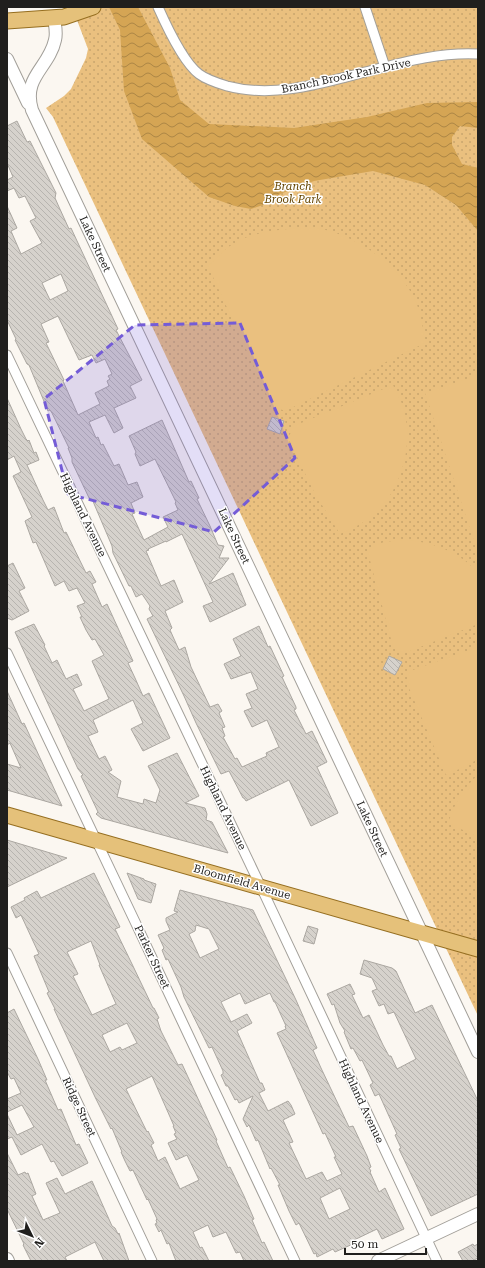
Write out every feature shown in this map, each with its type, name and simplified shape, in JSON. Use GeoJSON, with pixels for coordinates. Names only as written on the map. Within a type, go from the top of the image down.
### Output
{"type":"FeatureCollection","features":[{"type":"Feature","properties":{"kind":"main road"},"geometry":{"type":"LineString","coordinates":[[7,21],[54,18],[72,15],[92,7]]}},
{"type":"Feature","properties":{"kind":"main road","name":"Bloomfield Avenue"},"geometry":{"type":"LineString","coordinates":[[7,815],[478,949]]}},
{"type":"Feature","properties":{"kind":"street","name":"Branch Brook Park Drive"},"geometry":{"type":"LineString","coordinates":[[158,7],[174,40],[194,69],[204,77],[230,87],[259,91],[289,90],[385,67],[435,57],[478,54]]}},
{"type":"Feature","properties":{"kind":"street"},"geometry":{"type":"LineString","coordinates":[[365,7],[385,67]]}},
{"type":"Feature","properties":{"kind":"street","name":"Lake Street"},"geometry":{"type":"LineString","coordinates":[[54,18],[56,34],[53,46],[30,88],[29,98],[32,110],[478,1052]]}},
{"type":"Feature","properties":{"kind":"street"},"geometry":{"type":"LineString","coordinates":[[7,59],[32,110]]}},
{"type":"Feature","properties":{"kind":"street","name":"Highland Avenue"},"geometry":{"type":"LineString","coordinates":[[7,355],[261,887],[437,1261]]}},
{"type":"Feature","properties":{"kind":"street","name":"Parker Street"},"geometry":{"type":"LineString","coordinates":[[7,653],[295,1261]]}},
{"type":"Feature","properties":{"kind":"street","name":"Ridge Street"},"geometry":{"type":"LineString","coordinates":[[7,953],[152,1261]]}},
{"type":"Feature","properties":{"kind":"street"},"geometry":{"type":"LineString","coordinates":[[378,1261],[478,1214]]}},
{"type":"Feature","properties":{"kind":"highlighted area"},"geometry":{"type":"Polygon","coordinates":[[[240,323],[295,458],[214,532],[68,494],[44,399],[135,325],[240,323]]]}},
{"type":"Feature","properties":{"kind":"green space","name":"Branch Brook Park"},"geometry":{"type":"Polygon","coordinates":[[[72,7],[478,7],[478,1016],[53,117],[46,108],[64,96],[71,89],[86,58],[88,49],[72,7]]]}},
{"type":"Feature","properties":{"kind":"green space"},"geometry":{"type":"Polygon","coordinates":[[[299,228],[323,229],[339,234],[365,247],[388,264],[398,274],[414,298],[420,314],[425,343],[285,411],[272,406],[208,266],[226,249],[241,240],[265,232],[299,228]]]}},
{"type":"Feature","properties":{"kind":"green space"},"geometry":{"type":"Polygon","coordinates":[[[478,375],[478,553],[425,393],[478,375]]]}},
{"type":"Feature","properties":{"kind":"green space"},"geometry":{"type":"Polygon","coordinates":[[[393,385],[403,407],[407,436],[403,466],[398,481],[391,494],[372,516],[340,534],[315,494],[288,438],[294,426],[393,385]]]}},
{"type":"Feature","properties":{"kind":"green space"},"geometry":{"type":"Polygon","coordinates":[[[402,540],[423,542],[443,548],[461,558],[478,572],[478,624],[405,653],[393,647],[367,549],[384,542],[402,540]]]}},
{"type":"Feature","properties":{"kind":"green space"},"geometry":{"type":"Polygon","coordinates":[[[478,647],[478,759],[446,775],[406,681],[410,671],[478,647]]]}},
{"type":"Feature","properties":{"kind":"green space"},"geometry":{"type":"Polygon","coordinates":[[[478,775],[478,837],[448,823],[453,809],[460,797],[478,775]]]}},
{"type":"Feature","properties":{"kind":"water"},"geometry":{"type":"Polygon","coordinates":[[[109,7],[138,7],[170,68],[180,100],[209,124],[294,128],[367,117],[427,103],[478,102],[478,128],[460,126],[452,137],[452,145],[462,164],[478,168],[478,231],[456,205],[425,185],[373,171],[314,181],[280,194],[263,205],[251,209],[235,206],[209,197],[142,139],[124,91],[120,30],[109,7]]]}},
{"type":"Feature","properties":{"kind":"building"},"geometry":{"type":"Polygon","coordinates":[[[17,121],[27,142],[30,141],[56,193],[55,198],[69,229],[71,228],[118,329],[116,330],[142,380],[130,386],[136,398],[114,408],[123,428],[114,433],[105,415],[89,422],[96,438],[98,437],[101,445],[103,444],[114,466],[119,464],[128,485],[137,482],[143,497],[131,503],[135,513],[132,514],[143,538],[144,540],[168,527],[163,517],[178,510],[175,503],[176,502],[155,459],[140,466],[129,436],[162,420],[189,482],[191,481],[199,498],[197,499],[218,545],[224,546],[219,558],[229,558],[209,584],[233,573],[246,605],[210,622],[203,606],[213,602],[182,534],[146,551],[161,586],[174,580],[183,602],[165,611],[172,628],[170,630],[179,650],[185,647],[191,667],[210,707],[218,704],[222,711],[219,713],[225,727],[222,728],[225,736],[223,737],[235,759],[237,758],[242,767],[267,756],[266,753],[279,747],[267,720],[252,727],[244,711],[252,708],[246,694],[258,689],[251,672],[231,679],[224,664],[241,656],[233,639],[259,626],[268,647],[270,646],[284,676],[282,677],[296,707],[294,710],[306,734],[312,731],[327,762],[317,767],[338,813],[311,826],[289,780],[246,801],[229,771],[221,774],[147,619],[153,616],[149,609],[150,606],[142,594],[136,597],[131,586],[129,586],[113,553],[112,546],[92,499],[90,500],[72,462],[69,448],[52,413],[50,410],[48,411],[29,365],[27,364],[15,340],[16,339],[7,320],[7,206],[17,228],[11,231],[21,254],[42,243],[30,221],[36,218],[25,196],[19,198],[14,188],[7,191],[7,180],[13,177],[7,163],[7,126],[17,121]],[[61,274],[42,283],[50,300],[68,291],[61,274]],[[58,316],[41,324],[49,342],[46,343],[64,380],[63,381],[78,415],[100,404],[95,393],[109,386],[107,381],[110,379],[108,376],[112,374],[105,359],[96,363],[92,355],[79,360],[58,316]]]}},
{"type":"Feature","properties":{"kind":"building"},"geometry":{"type":"Polygon","coordinates":[[[7,398],[26,439],[28,441],[29,440],[34,453],[36,452],[39,460],[27,465],[43,500],[48,510],[54,507],[64,533],[66,532],[86,573],[90,571],[96,582],[92,584],[102,607],[107,604],[133,661],[128,663],[143,696],[149,693],[170,738],[143,751],[131,729],[143,723],[133,700],[93,720],[98,732],[88,736],[99,759],[105,756],[112,770],[108,772],[121,781],[117,797],[143,804],[144,799],[156,803],[160,790],[148,766],[177,753],[199,796],[185,803],[205,808],[207,814],[206,820],[212,822],[228,853],[101,818],[96,814],[98,812],[81,776],[83,775],[78,769],[15,632],[34,624],[52,663],[57,660],[66,679],[77,674],[82,685],[73,689],[84,711],[109,699],[92,661],[104,655],[95,639],[92,640],[86,630],[77,606],[85,603],[77,588],[69,591],[64,581],[55,586],[36,542],[33,543],[25,521],[32,517],[13,476],[21,472],[14,456],[7,460],[7,398]]]}},
{"type":"Feature","properties":{"kind":"building"},"geometry":{"type":"Polygon","coordinates":[[[272,417],[284,421],[280,434],[267,429],[272,417]]]}},
{"type":"Feature","properties":{"kind":"building"},"geometry":{"type":"Polygon","coordinates":[[[13,563],[25,588],[19,591],[29,611],[12,620],[7,618],[7,566],[13,563]]]}},
{"type":"Feature","properties":{"kind":"building"},"geometry":{"type":"Polygon","coordinates":[[[389,656],[402,662],[395,675],[383,669],[389,656]]]}},
{"type":"Feature","properties":{"kind":"building"},"geometry":{"type":"Polygon","coordinates":[[[7,691],[22,724],[24,723],[62,806],[7,790],[7,764],[21,768],[10,743],[7,745],[7,691]]]}},
{"type":"Feature","properties":{"kind":"building"},"geometry":{"type":"Polygon","coordinates":[[[7,840],[67,858],[7,887],[7,840]]]}},
{"type":"Feature","properties":{"kind":"building"},"geometry":{"type":"Polygon","coordinates":[[[94,873],[120,927],[115,929],[159,1018],[157,1019],[161,1031],[178,1065],[182,1064],[217,1140],[216,1141],[228,1168],[230,1167],[244,1196],[262,1243],[264,1242],[273,1261],[244,1261],[240,1252],[236,1253],[226,1232],[213,1237],[208,1225],[193,1232],[200,1248],[202,1247],[209,1261],[176,1261],[169,1243],[167,1244],[161,1230],[159,1232],[155,1224],[157,1223],[157,1219],[148,1199],[147,1200],[133,1170],[130,1171],[125,1161],[112,1128],[111,1129],[95,1097],[54,1009],[47,993],[49,992],[34,956],[39,954],[21,915],[16,918],[11,907],[25,900],[24,898],[37,891],[41,898],[94,873]],[[91,941],[67,952],[78,974],[73,976],[92,1015],[116,1004],[99,965],[91,941]],[[127,1023],[102,1035],[110,1052],[120,1047],[122,1050],[137,1043],[127,1023]],[[152,1076],[126,1089],[154,1143],[151,1145],[158,1161],[165,1157],[180,1189],[199,1180],[187,1155],[176,1160],[168,1143],[177,1139],[174,1134],[176,1133],[152,1076]]]}},
{"type":"Feature","properties":{"kind":"building"},"geometry":{"type":"Polygon","coordinates":[[[127,873],[156,884],[151,903],[138,899],[127,873]]]}},
{"type":"Feature","properties":{"kind":"building"},"geometry":{"type":"Polygon","coordinates":[[[180,890],[253,910],[317,1048],[313,1050],[321,1068],[349,1127],[353,1126],[367,1156],[371,1167],[369,1168],[371,1171],[370,1172],[379,1192],[385,1188],[404,1229],[382,1239],[377,1229],[354,1240],[355,1243],[335,1252],[333,1249],[317,1257],[316,1253],[314,1254],[299,1223],[296,1225],[289,1211],[278,1185],[280,1185],[271,1168],[270,1169],[258,1140],[256,1141],[249,1125],[247,1127],[243,1119],[253,1096],[239,1103],[237,1099],[235,1100],[228,1086],[226,1086],[221,1075],[223,1074],[223,1071],[212,1047],[209,1048],[184,997],[168,959],[166,960],[162,950],[164,948],[158,935],[170,930],[166,918],[178,912],[174,911],[180,890]],[[196,925],[195,931],[189,934],[200,958],[219,949],[209,929],[196,925]],[[240,993],[221,1002],[231,1022],[247,1014],[252,1023],[237,1031],[260,1083],[262,1083],[265,1090],[259,1093],[268,1111],[288,1101],[291,1105],[295,1114],[283,1120],[293,1142],[289,1143],[306,1179],[322,1172],[327,1181],[342,1174],[325,1133],[323,1134],[277,1033],[286,1029],[286,1026],[270,993],[245,1004],[240,993]],[[340,1188],[320,1198],[329,1219],[350,1209],[340,1188]]]}},
{"type":"Feature","properties":{"kind":"building"},"geometry":{"type":"Polygon","coordinates":[[[308,926],[318,929],[314,944],[303,941],[308,926]]]}},
{"type":"Feature","properties":{"kind":"building"},"geometry":{"type":"Polygon","coordinates":[[[364,960],[392,968],[396,971],[415,1013],[432,1005],[478,1101],[478,1194],[431,1216],[399,1149],[401,1148],[395,1135],[397,1134],[379,1094],[375,1096],[370,1085],[373,1083],[362,1060],[360,1061],[353,1048],[351,1049],[334,1004],[332,1005],[327,994],[350,984],[355,994],[352,995],[363,1018],[369,1015],[383,1045],[389,1056],[391,1056],[397,1069],[416,1059],[394,1012],[388,1014],[384,1004],[379,1006],[372,991],[377,989],[372,978],[360,974],[364,960]]]}},
{"type":"Feature","properties":{"kind":"building"},"geometry":{"type":"Polygon","coordinates":[[[14,1009],[38,1059],[58,1110],[61,1109],[76,1145],[79,1144],[88,1163],[62,1176],[54,1161],[51,1162],[42,1144],[21,1155],[12,1137],[7,1139],[7,1114],[17,1135],[34,1127],[22,1105],[7,1112],[7,1099],[21,1093],[14,1078],[11,1079],[7,1072],[7,1013],[14,1009]]]}},
{"type":"Feature","properties":{"kind":"building"},"geometry":{"type":"Polygon","coordinates":[[[7,1153],[18,1175],[25,1172],[26,1174],[28,1173],[36,1194],[32,1196],[43,1220],[60,1213],[46,1183],[57,1178],[65,1194],[92,1181],[112,1226],[118,1234],[119,1233],[129,1261],[104,1261],[95,1242],[65,1257],[67,1261],[31,1261],[7,1209],[7,1153]]]}},
{"type":"Feature","properties":{"kind":"building"},"geometry":{"type":"Polygon","coordinates":[[[473,1244],[474,1246],[478,1244],[478,1258],[472,1261],[463,1261],[458,1252],[473,1244]]]}}]}
